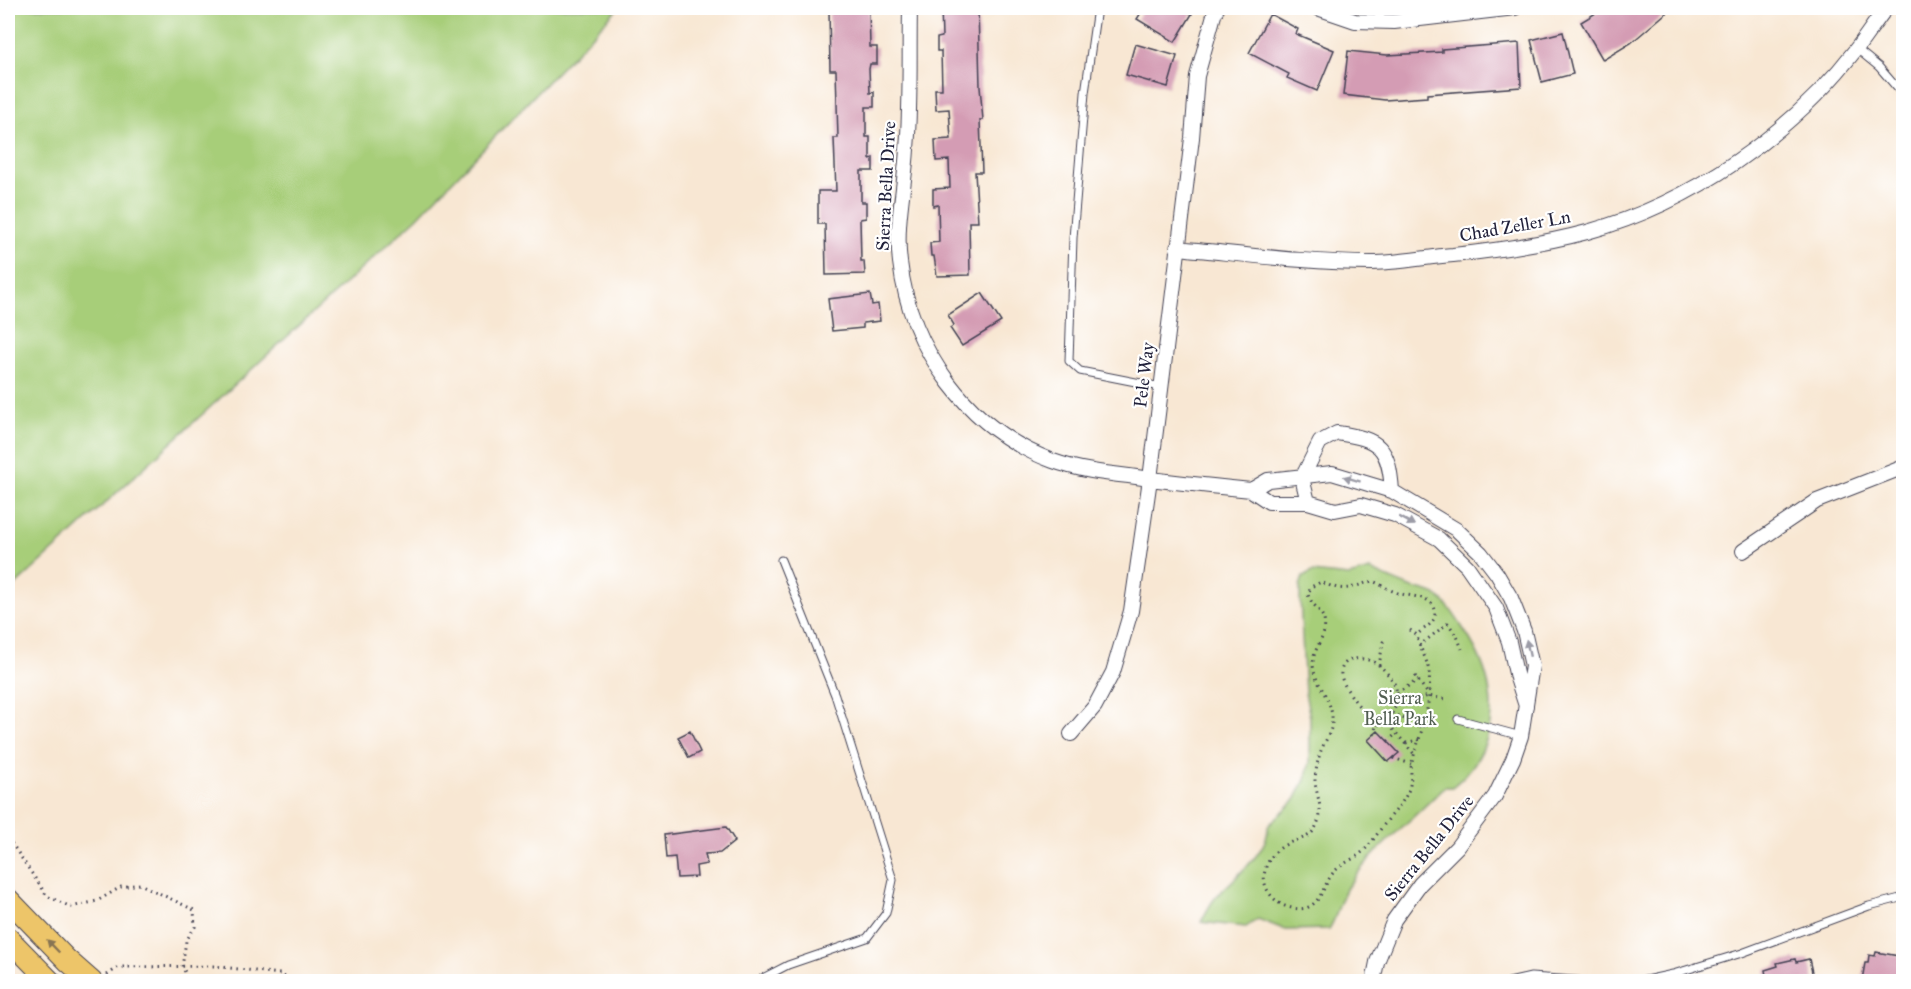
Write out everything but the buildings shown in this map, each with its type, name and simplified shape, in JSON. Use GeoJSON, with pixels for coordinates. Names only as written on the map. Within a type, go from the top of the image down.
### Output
{"type":"FeatureCollection","features":[{"type":"Feature","properties":{"kind":"main road"},"geometry":{"type":"LineString","coordinates":[[12,904],[67,960],[98,979]]}},
{"type":"Feature","properties":{"kind":"main road"},"geometry":{"type":"LineString","coordinates":[[8,938],[51,981]]}},
{"type":"Feature","properties":{"kind":"street","name":"Sierra Bella Drive"},"geometry":{"type":"LineString","coordinates":[[910,8],[908,148],[900,209],[899,260],[906,298],[920,336],[941,375],[973,411],[1017,444],[1053,460],[1091,471],[1251,490],[1269,502],[1308,502],[1335,510],[1361,505],[1395,515],[1439,539],[1467,566],[1496,608],[1509,642],[1526,706]]}},
{"type":"Feature","properties":{"kind":"street","name":"Pele Way"},"geometry":{"type":"LineString","coordinates":[[1071,734],[1095,706],[1113,672],[1131,611],[1150,479],[1192,138],[1197,76],[1217,8]]}},
{"type":"Feature","properties":{"kind":"street"},"geometry":{"type":"LineString","coordinates":[[1317,8],[1355,21],[1394,22],[1515,8]]}},
{"type":"Feature","properties":{"kind":"street","name":"Chad Zeller Ln"},"geometry":{"type":"LineString","coordinates":[[1177,248],[1302,261],[1374,263],[1536,244],[1589,231],[1645,211],[1710,178],[1748,154],[1810,101],[1857,49],[1886,8]]}},
{"type":"Feature","properties":{"kind":"street"},"geometry":{"type":"LineString","coordinates":[[1308,502],[1302,478],[1320,442],[1337,433],[1361,436],[1371,440],[1381,450],[1391,469],[1392,491]]}},
{"type":"Feature","properties":{"kind":"street"},"geometry":{"type":"LineString","coordinates":[[1743,551],[1817,501],[1904,467]]}},
{"type":"Feature","properties":{"kind":"street","name":"Sierra Bella Drive"},"geometry":{"type":"LineString","coordinates":[[1251,490],[1268,480],[1332,473],[1392,491],[1457,530],[1481,553],[1511,598],[1524,631],[1532,666],[1521,736],[1513,759],[1495,796],[1457,847],[1420,884],[1394,920],[1377,962],[1373,981]]}},
{"type":"Feature","properties":{"kind":"lane"},"geometry":{"type":"LineString","coordinates":[[1097,8],[1085,93],[1073,238],[1069,361],[1080,371],[1161,387]]}},
{"type":"Feature","properties":{"kind":"lane"},"geometry":{"type":"LineString","coordinates":[[1857,49],[1879,67],[1904,96]]}},
{"type":"Feature","properties":{"kind":"lane"},"geometry":{"type":"LineString","coordinates":[[755,981],[788,965],[867,938],[886,913],[893,880],[835,695],[781,560]]}},
{"type":"Feature","properties":{"kind":"lane"},"geometry":{"type":"LineString","coordinates":[[1458,719],[1521,736]]}},
{"type":"Feature","properties":{"kind":"lane"},"geometry":{"type":"LineString","coordinates":[[1509,981],[1531,977],[1641,981],[1673,974],[1742,953],[1869,906],[1904,897]]}},
{"type":"Feature","properties":{"kind":"path"},"geometry":{"type":"LineString","coordinates":[[1410,630],[1417,635],[1419,646],[1428,662],[1430,676],[1428,711],[1421,739],[1411,764],[1410,786],[1403,804],[1367,847],[1332,874],[1317,901],[1311,905],[1295,908],[1281,904],[1274,900],[1266,887],[1265,868],[1274,854],[1284,845],[1308,837],[1320,818],[1315,782],[1317,764],[1332,727],[1332,711],[1313,665],[1315,650],[1323,636],[1324,620],[1320,611],[1309,599],[1308,594],[1311,587],[1321,582],[1349,589],[1372,580],[1400,594],[1425,598],[1435,611],[1435,616],[1417,635]]}},
{"type":"Feature","properties":{"kind":"path"},"geometry":{"type":"LineString","coordinates":[[1419,646],[1448,623],[1462,648]]}},
{"type":"Feature","properties":{"kind":"path"},"geometry":{"type":"LineString","coordinates":[[1379,666],[1383,642],[1387,638]]}},
{"type":"Feature","properties":{"kind":"path"},"geometry":{"type":"LineString","coordinates":[[1374,735],[1376,726],[1392,713],[1398,702],[1394,682],[1379,666],[1367,660],[1358,658],[1350,660],[1343,665],[1341,672],[1346,686],[1376,726]]}},
{"type":"Feature","properties":{"kind":"path"},"geometry":{"type":"LineString","coordinates":[[1415,676],[1428,695]]}},
{"type":"Feature","properties":{"kind":"path"},"geometry":{"type":"LineString","coordinates":[[1397,693],[1418,681]]}},
{"type":"Feature","properties":{"kind":"path"},"geometry":{"type":"LineString","coordinates":[[1398,702],[1407,704],[1428,695],[1445,699]]}},
{"type":"Feature","properties":{"kind":"path"},"geometry":{"type":"LineString","coordinates":[[1392,713],[1424,729]]}},
{"type":"Feature","properties":{"kind":"path"},"geometry":{"type":"LineString","coordinates":[[1385,720],[1415,755]]}},
{"type":"Feature","properties":{"kind":"path"},"geometry":{"type":"LineString","coordinates":[[1388,741],[1397,733]]}},
{"type":"Feature","properties":{"kind":"path"},"geometry":{"type":"LineString","coordinates":[[1406,742],[1421,739]]}},
{"type":"Feature","properties":{"kind":"path"},"geometry":{"type":"LineString","coordinates":[[1393,758],[1411,764]]}},
{"type":"Feature","properties":{"kind":"path"},"geometry":{"type":"LineString","coordinates":[[8,838],[47,896],[71,907],[97,901],[121,886],[140,884],[194,910],[195,927],[186,941],[182,967],[191,981]]}},
{"type":"Feature","properties":{"kind":"path"},"geometry":{"type":"LineString","coordinates":[[98,979],[119,967],[214,966],[280,974],[293,981]]}},
{"type":"Feature","properties":{"kind":"green space"},"geometry":{"type":"Polygon","coordinates":[[[8,8],[618,8],[417,218],[8,592],[8,8]]]}},
{"type":"Feature","properties":{"kind":"green space","name":"Sierra Bella Park"},"geometry":{"type":"Polygon","coordinates":[[[1370,570],[1439,597],[1464,630],[1476,650],[1490,691],[1491,712],[1488,732],[1481,752],[1469,770],[1452,787],[1444,787],[1369,859],[1345,891],[1329,929],[1286,930],[1258,919],[1246,927],[1201,922],[1216,897],[1248,865],[1263,846],[1268,826],[1295,800],[1305,780],[1310,762],[1310,717],[1305,693],[1300,598],[1303,577],[1312,572],[1349,576],[1370,570]]]}}]}
